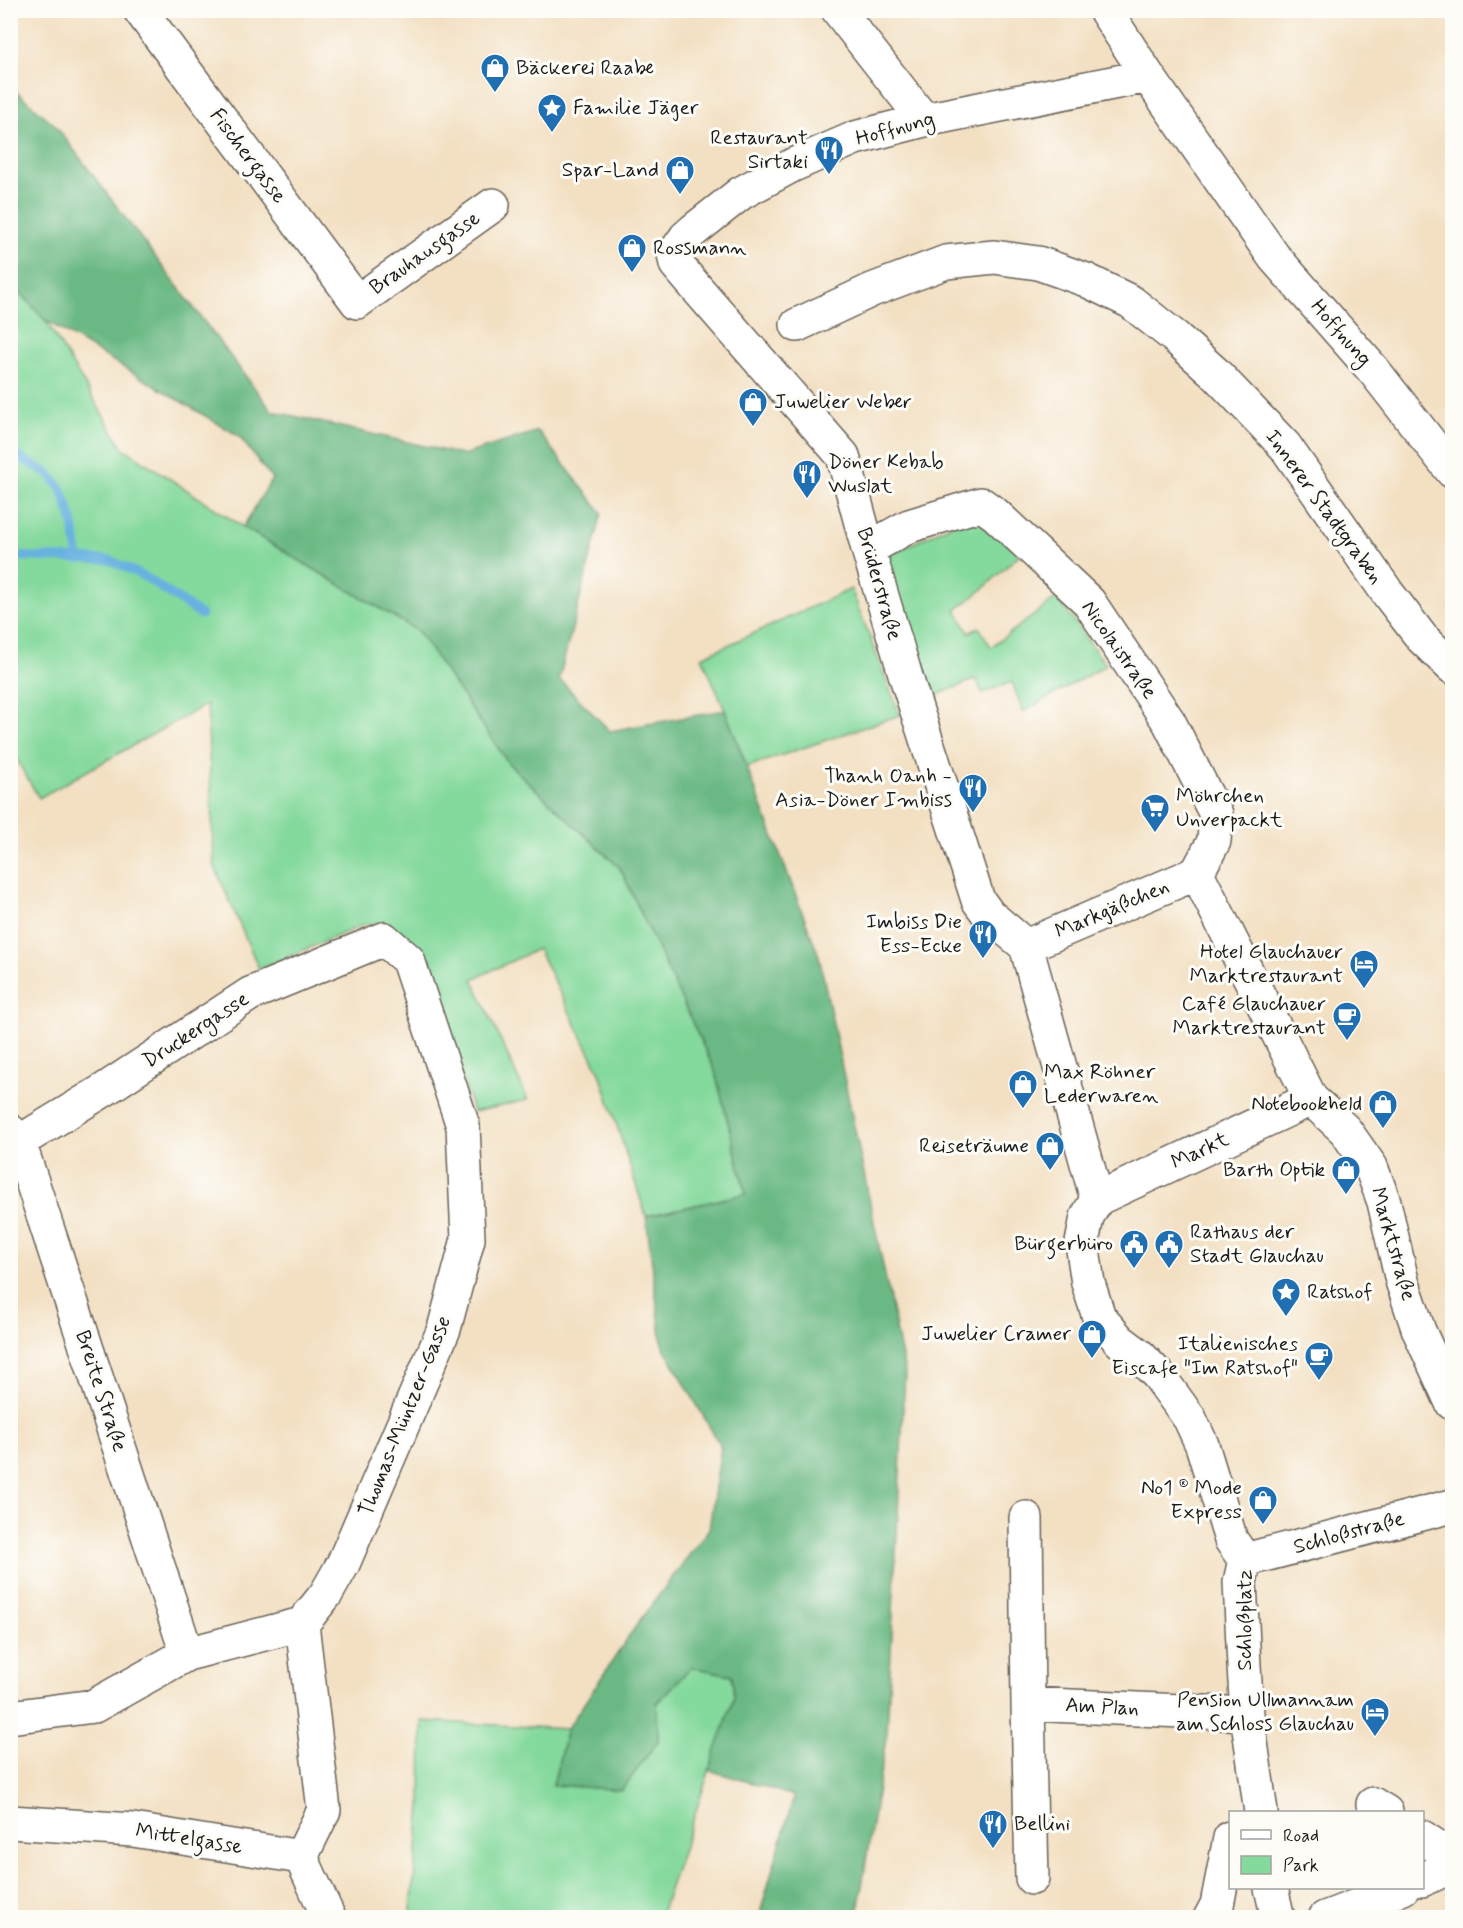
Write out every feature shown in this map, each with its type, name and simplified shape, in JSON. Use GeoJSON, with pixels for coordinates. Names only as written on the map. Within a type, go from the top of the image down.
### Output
{"type":"FeatureCollection","features":[{"type":"Feature","properties":{"kind":"street","name":"Fischergasse"},"geometry":{"type":"LineString","coordinates":[[140,10],[357,302]]}},
{"type":"Feature","properties":{"kind":"street"},"geometry":{"type":"LineString","coordinates":[[838,10],[924,120]]}},
{"type":"Feature","properties":{"kind":"street","name":"Hoffnung"},"geometry":{"type":"LineString","coordinates":[[1105,10],[1274,257],[1375,372],[1452,471]]}},
{"type":"Feature","properties":{"kind":"street","name":"Hoffnung"},"geometry":{"type":"LineString","coordinates":[[674,254],[686,237],[733,199],[793,165],[855,138],[924,120],[1148,76]]}},
{"type":"Feature","properties":{"kind":"street","name":"Brauhausgasse"},"geometry":{"type":"LineString","coordinates":[[357,302],[493,205]]}},
{"type":"Feature","properties":{"kind":"street","name":"Brüderstraße"},"geometry":{"type":"LineString","coordinates":[[674,254],[676,264],[843,456],[906,678],[978,900],[989,915],[1026,946]]}},
{"type":"Feature","properties":{"kind":"street","name":"Innerer Stadtgraben"},"geometry":{"type":"LineString","coordinates":[[797,325],[872,290],[946,262],[994,257],[1038,263],[1086,280],[1131,302],[1214,372],[1285,446],[1389,595],[1422,638],[1452,667]]}},
{"type":"Feature","properties":{"kind":"street","name":"Nicolaistraße"},"geometry":{"type":"LineString","coordinates":[[868,549],[909,526],[981,504],[995,514],[1089,602],[1169,722],[1216,814],[1214,841],[1197,873]]}},
{"type":"Feature","properties":{"kind":"street"},"geometry":{"type":"LineString","coordinates":[[1197,873],[1311,1099]]}},
{"type":"Feature","properties":{"kind":"street","name":"Markgäßchen"},"geometry":{"type":"LineString","coordinates":[[1026,946],[1197,873]]}},
{"type":"Feature","properties":{"kind":"street","name":"Druckergasse"},"geometry":{"type":"LineString","coordinates":[[15,1136],[104,1090],[250,994],[384,939]]}},
{"type":"Feature","properties":{"kind":"street","name":"Thomas-Müntzer-Gasse"},"geometry":{"type":"LineString","coordinates":[[302,1624],[326,1594],[343,1564],[440,1340],[468,1239],[464,1126],[408,960],[384,939]]}},
{"type":"Feature","properties":{"kind":"street"},"geometry":{"type":"LineString","coordinates":[[1026,946],[1097,1199]]}},
{"type":"Feature","properties":{"kind":"street","name":"Markt"},"geometry":{"type":"LineString","coordinates":[[1097,1199],[1311,1099]]}},
{"type":"Feature","properties":{"kind":"street","name":"Marktstraße"},"geometry":{"type":"LineString","coordinates":[[1311,1099],[1345,1130],[1371,1167],[1383,1202],[1402,1281],[1419,1331],[1452,1403]]}},
{"type":"Feature","properties":{"kind":"street","name":"Breite Straße"},"geometry":{"type":"LineString","coordinates":[[15,1136],[187,1654]]}},
{"type":"Feature","properties":{"kind":"street","name":"Schloßplatz"},"geometry":{"type":"LineString","coordinates":[[1097,1199],[1087,1217],[1082,1243],[1088,1283],[1099,1317],[1120,1341],[1140,1356],[1159,1376],[1190,1419],[1202,1445],[1231,1540],[1245,1560],[1240,1582],[1254,1803]]}},
{"type":"Feature","properties":{"kind":"street","name":"Schloßstraße"},"geometry":{"type":"LineString","coordinates":[[1245,1560],[1452,1506]]}},
{"type":"Feature","properties":{"kind":"street"},"geometry":{"type":"LineString","coordinates":[[1026,1518],[1032,1878]]}},
{"type":"Feature","properties":{"kind":"street"},"geometry":{"type":"LineString","coordinates":[[10,1717],[94,1706],[187,1654],[302,1624],[324,1810],[300,1857],[329,1917]]}},
{"type":"Feature","properties":{"kind":"street","name":"Am Plan"},"geometry":{"type":"LineString","coordinates":[[1028,1704],[1248,1714]]}},
{"type":"Feature","properties":{"kind":"street","name":"Mittelgasse"},"geometry":{"type":"LineString","coordinates":[[10,1822],[133,1830],[300,1857]]}},
{"type":"Feature","properties":{"kind":"street"},"geometry":{"type":"LineString","coordinates":[[1424,1838],[1452,1857]]}},
{"type":"Feature","properties":{"kind":"street"},"geometry":{"type":"LineString","coordinates":[[1210,1917],[1217,1905],[1229,1843]]}},
{"type":"Feature","properties":{"kind":"street"},"geometry":{"type":"LineString","coordinates":[[1424,1879],[1452,1866]]}},
{"type":"Feature","properties":{"kind":"street"},"geometry":{"type":"LineString","coordinates":[[1271,1889],[1278,1917]]}},
{"type":"Feature","properties":{"kind":"street"},"geometry":{"type":"LineString","coordinates":[[1325,1917],[1398,1889]]}},
{"type":"Feature","properties":{"kind":"green space"},"geometry":{"type":"Polygon","coordinates":[[[11,87],[55,125],[272,411],[463,455],[538,431],[602,513],[559,679],[610,731],[725,710],[819,956],[905,1372],[887,1732],[857,1917],[759,1917],[794,1796],[709,1770],[734,1698],[732,1675],[691,1667],[657,1703],[658,1741],[622,1790],[553,1785],[567,1729],[640,1620],[709,1529],[721,1447],[662,1344],[646,1216],[746,1194],[715,1071],[620,868],[509,764],[418,631],[243,527],[272,479],[239,436],[46,321],[11,282],[11,87]]]}},
{"type":"Feature","properties":{"kind":"green space"},"geometry":{"type":"Polygon","coordinates":[[[10,282],[46,321],[123,448],[243,527],[418,631],[509,764],[620,868],[715,1071],[746,1194],[646,1216],[600,1073],[538,949],[473,979],[528,1100],[473,1112],[426,955],[385,924],[366,924],[259,969],[214,865],[207,704],[39,798],[11,750],[10,282]]]}},
{"type":"Feature","properties":{"kind":"green space"},"geometry":{"type":"Polygon","coordinates":[[[971,515],[1020,554],[983,589],[956,610],[969,633],[979,627],[991,647],[1057,598],[1106,665],[1023,712],[1012,682],[982,693],[976,679],[923,701],[881,559],[971,515]]]}},
{"type":"Feature","properties":{"kind":"green space"},"geometry":{"type":"Polygon","coordinates":[[[851,589],[900,715],[747,767],[702,657],[851,589]]]}},
{"type":"Feature","properties":{"kind":"green space"},"geometry":{"type":"Polygon","coordinates":[[[691,1667],[732,1675],[734,1698],[660,1917],[416,1918],[411,1910],[421,1807],[422,1721],[567,1729],[553,1785],[658,1741],[657,1704],[691,1667]]]}},
{"type":"Feature","properties":{"kind":"waterway"},"geometry":{"type":"LineString","coordinates":[[10,456],[16,456],[48,473],[62,490],[72,519],[79,559]]}},
{"type":"Feature","properties":{"kind":"waterway"},"geometry":{"type":"LineString","coordinates":[[10,556],[110,560],[147,578],[201,615]]}},
{"type":"Feature","properties":{"kind":"place","name":"Bäckerei Raabe"},"geometry":{"type":"Point","coordinates":[495,94]}},
{"type":"Feature","properties":{"kind":"place","name":"Familie Jäger"},"geometry":{"type":"Point","coordinates":[552,134]}},
{"type":"Feature","properties":{"kind":"place","name":"Restaurant Sirtaki"},"geometry":{"type":"Point","coordinates":[829,176]}},
{"type":"Feature","properties":{"kind":"place","name":"Spar-Land"},"geometry":{"type":"Point","coordinates":[680,196]}},
{"type":"Feature","properties":{"kind":"place","name":"Rossmann"},"geometry":{"type":"Point","coordinates":[632,274]}},
{"type":"Feature","properties":{"kind":"place","name":"Juwelier Weber"},"geometry":{"type":"Point","coordinates":[753,428]}},
{"type":"Feature","properties":{"kind":"place","name":"Döner Kebab Wuslat"},"geometry":{"type":"Point","coordinates":[807,500]}},
{"type":"Feature","properties":{"kind":"place","name":"Thanh Oanh - Asia-Döner Imbiss"},"geometry":{"type":"Point","coordinates":[973,814]}},
{"type":"Feature","properties":{"kind":"place","name":"Möhrchen Unverpackt"},"geometry":{"type":"Point","coordinates":[1155,834]}},
{"type":"Feature","properties":{"kind":"place","name":"Imbiss Die Ess-Ecke"},"geometry":{"type":"Point","coordinates":[983,960]}},
{"type":"Feature","properties":{"kind":"place","name":"Hotel Glauchauer Marktrestaurant"},"geometry":{"type":"Point","coordinates":[1364,990]}},
{"type":"Feature","properties":{"kind":"place","name":"Café Glauchauer Marktrestaurant"},"geometry":{"type":"Point","coordinates":[1347,1042]}},
{"type":"Feature","properties":{"kind":"place","name":"Max Röhner Lederwaren"},"geometry":{"type":"Point","coordinates":[1023,1110]}},
{"type":"Feature","properties":{"kind":"place","name":"Notebookheld"},"geometry":{"type":"Point","coordinates":[1383,1130]}},
{"type":"Feature","properties":{"kind":"place","name":"Reiseträume"},"geometry":{"type":"Point","coordinates":[1050,1172]}},
{"type":"Feature","properties":{"kind":"place","name":"Barth Optik"},"geometry":{"type":"Point","coordinates":[1346,1196]}},
{"type":"Feature","properties":{"kind":"place","name":"Bürgerbüro"},"geometry":{"type":"Point","coordinates":[1134,1270]}},
{"type":"Feature","properties":{"kind":"place","name":"Rathaus der Stadt Glauchau"},"geometry":{"type":"Point","coordinates":[1169,1270]}},
{"type":"Feature","properties":{"kind":"place","name":"Ratshof"},"geometry":{"type":"Point","coordinates":[1286,1318]}},
{"type":"Feature","properties":{"kind":"place","name":"Juwelier Cramer"},"geometry":{"type":"Point","coordinates":[1092,1360]}},
{"type":"Feature","properties":{"kind":"place","name":"Italienisches Eiscafe \"Im Ratshof\""},"geometry":{"type":"Point","coordinates":[1319,1382]}},
{"type":"Feature","properties":{"kind":"place","name":"No1 ® Mode Express"},"geometry":{"type":"Point","coordinates":[1263,1526]}},
{"type":"Feature","properties":{"kind":"place","name":"Pension Ullmannam am Schloss Glauchau"},"geometry":{"type":"Point","coordinates":[1375,1738]}},
{"type":"Feature","properties":{"kind":"place","name":"Bellini"},"geometry":{"type":"Point","coordinates":[993,1850]}}]}
